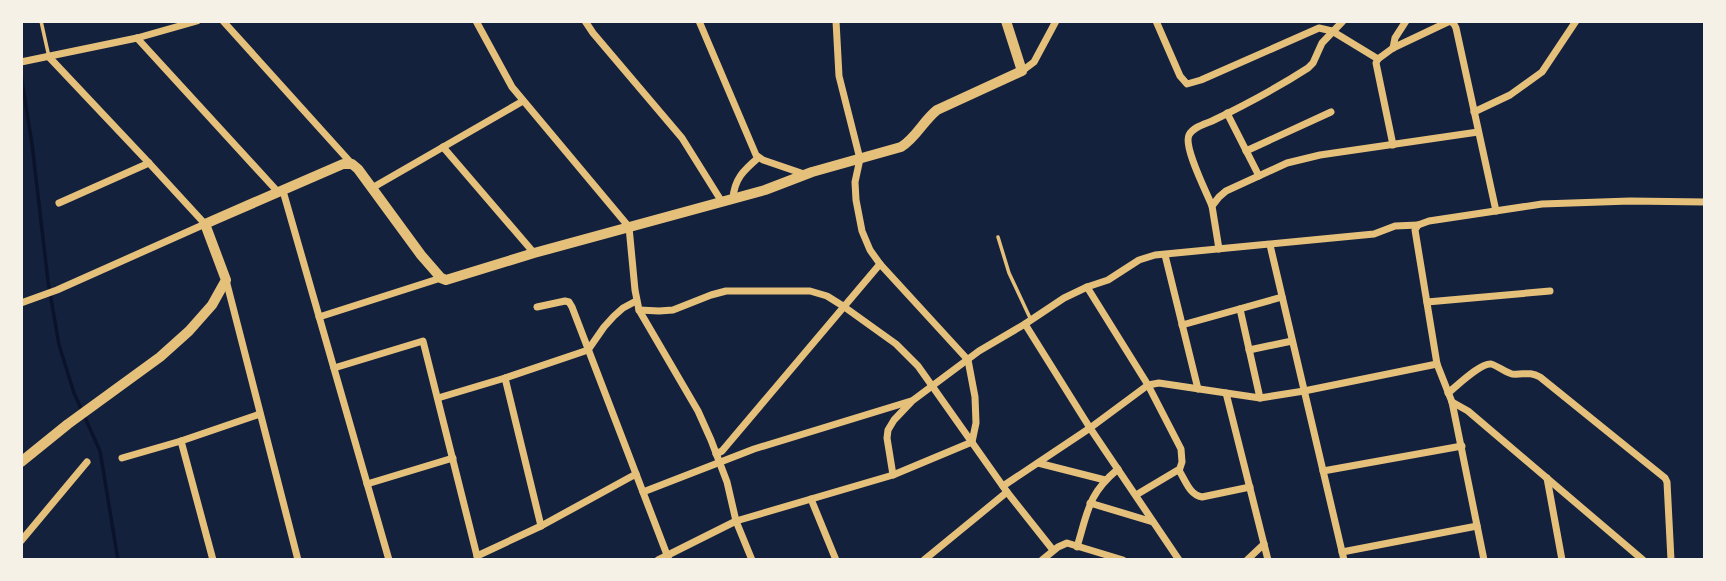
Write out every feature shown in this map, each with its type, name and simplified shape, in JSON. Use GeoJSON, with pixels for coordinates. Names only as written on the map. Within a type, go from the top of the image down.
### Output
{"type":"FeatureCollection","features":[{"type":"Feature","properties":{"kind":"street"},"geometry":{"type":"LineString","coordinates":[[21,62],[138,38],[197,21]]}},
{"type":"Feature","properties":{"kind":"street"},"geometry":{"type":"LineString","coordinates":[[223,21],[358,169],[421,255],[441,278],[446,280],[775,187],[804,174],[905,145],[937,110],[1023,71],[1034,62],[1056,21]]}},
{"type":"Feature","properties":{"kind":"street"},"geometry":{"type":"LineString","coordinates":[[476,21],[512,87],[629,227],[639,310],[698,411],[727,482],[736,521],[752,560]]}},
{"type":"Feature","properties":{"kind":"street"},"geometry":{"type":"LineString","coordinates":[[586,21],[593,33],[682,138],[727,200]]}},
{"type":"Feature","properties":{"kind":"street"},"geometry":{"type":"LineString","coordinates":[[699,21],[758,158],[804,174]]}},
{"type":"Feature","properties":{"kind":"street"},"geometry":{"type":"LineString","coordinates":[[836,21],[839,76],[860,159],[855,183],[862,231],[880,264],[968,360],[975,397],[976,423],[972,442]]}},
{"type":"Feature","properties":{"kind":"street"},"geometry":{"type":"LineString","coordinates":[[1006,21],[1023,71]]}},
{"type":"Feature","properties":{"kind":"street"},"geometry":{"type":"LineString","coordinates":[[1156,21],[1180,76],[1187,84],[1319,28],[1332,32],[1377,60]]}},
{"type":"Feature","properties":{"kind":"street"},"geometry":{"type":"LineString","coordinates":[[1219,249],[1213,206],[1191,154],[1189,135],[1308,68],[1322,43],[1343,21]]}},
{"type":"Feature","properties":{"kind":"street"},"geometry":{"type":"LineString","coordinates":[[1394,48],[1395,38],[1406,21]]}},
{"type":"Feature","properties":{"kind":"street"},"geometry":{"type":"LineString","coordinates":[[1474,112],[1510,95],[1542,72],[1576,21]]}},
{"type":"Feature","properties":{"kind":"street"},"geometry":{"type":"LineString","coordinates":[[1377,60],[1394,48],[1446,22],[1454,24],[1496,211]]}},
{"type":"Feature","properties":{"kind":"street"},"geometry":{"type":"LineString","coordinates":[[138,38],[281,192],[389,560]]}},
{"type":"Feature","properties":{"kind":"street"},"geometry":{"type":"LineString","coordinates":[[49,57],[205,225],[226,280],[298,560]]}},
{"type":"Feature","properties":{"kind":"street"},"geometry":{"type":"LineString","coordinates":[[1377,60],[1393,145]]}},
{"type":"Feature","properties":{"kind":"street"},"geometry":{"type":"LineString","coordinates":[[372,188],[523,101]]}},
{"type":"Feature","properties":{"kind":"street"},"geometry":{"type":"LineString","coordinates":[[1246,151],[1331,112]]}},
{"type":"Feature","properties":{"kind":"street"},"geometry":{"type":"LineString","coordinates":[[1227,113],[1259,176]]}},
{"type":"Feature","properties":{"kind":"street"},"geometry":{"type":"LineString","coordinates":[[1213,206],[1226,191],[1287,163],[1478,132]]}},
{"type":"Feature","properties":{"kind":"street"},"geometry":{"type":"LineString","coordinates":[[443,147],[534,253]]}},
{"type":"Feature","properties":{"kind":"street"},"geometry":{"type":"LineString","coordinates":[[727,200],[736,180],[758,158]]}},
{"type":"Feature","properties":{"kind":"street"},"geometry":{"type":"LineString","coordinates":[[58,203],[149,163]]}},
{"type":"Feature","properties":{"kind":"street"},"geometry":{"type":"LineString","coordinates":[[21,303],[57,290],[343,164],[352,164]]}},
{"type":"Feature","properties":{"kind":"street"},"geometry":{"type":"LineString","coordinates":[[893,475],[888,430],[912,401],[979,351],[1064,298],[1108,280],[1139,260],[1164,254],[1374,234],[1395,226],[1418,225],[1429,221],[1542,204],[1705,202]]}},
{"type":"Feature","properties":{"kind":"street"},"geometry":{"type":"LineString","coordinates":[[1418,225],[1415,230],[1437,364],[1452,402],[1484,560]]}},
{"type":"Feature","properties":{"kind":"street"},"geometry":{"type":"LineString","coordinates":[[1270,245],[1343,556],[1477,526]]}},
{"type":"Feature","properties":{"kind":"street"},"geometry":{"type":"LineString","coordinates":[[1164,254],[1198,389]]}},
{"type":"Feature","properties":{"kind":"street"},"geometry":{"type":"LineString","coordinates":[[717,458],[880,264]]}},
{"type":"Feature","properties":{"kind":"street"},"geometry":{"type":"LineString","coordinates":[[319,317],[441,278]]}},
{"type":"Feature","properties":{"kind":"street"},"geometry":{"type":"LineString","coordinates":[[22,458],[160,357],[189,331],[212,305],[226,280]]}},
{"type":"Feature","properties":{"kind":"street"},"geometry":{"type":"LineString","coordinates":[[1087,287],[1148,385],[1181,449],[1182,462],[1179,471],[1136,495]]}},
{"type":"Feature","properties":{"kind":"street"},"geometry":{"type":"LineString","coordinates":[[639,310],[673,310],[726,291],[810,292],[827,296],[896,344],[918,366],[1005,489],[1053,550]]}},
{"type":"Feature","properties":{"kind":"street"},"geometry":{"type":"LineString","coordinates":[[1427,302],[1550,291]]}},
{"type":"Feature","properties":{"kind":"street"},"geometry":{"type":"LineString","coordinates":[[1182,325],[1282,297]]}},
{"type":"Feature","properties":{"kind":"street"},"geometry":{"type":"LineString","coordinates":[[537,307],[565,301],[572,306],[668,558]]}},
{"type":"Feature","properties":{"kind":"street"},"geometry":{"type":"LineString","coordinates":[[438,398],[588,349],[614,316],[636,301]]}},
{"type":"Feature","properties":{"kind":"street"},"geometry":{"type":"LineString","coordinates":[[1240,309],[1261,398]]}},
{"type":"Feature","properties":{"kind":"street"},"geometry":{"type":"LineString","coordinates":[[1028,322],[1090,428],[1179,560]]}},
{"type":"Feature","properties":{"kind":"street"},"geometry":{"type":"LineString","coordinates":[[334,368],[423,341],[478,558],[636,474]]}},
{"type":"Feature","properties":{"kind":"street"},"geometry":{"type":"LineString","coordinates":[[1249,350],[1292,341]]}},
{"type":"Feature","properties":{"kind":"street"},"geometry":{"type":"LineString","coordinates":[[925,560],[1038,463],[1148,385],[1159,383],[1261,398],[1437,364]]}},
{"type":"Feature","properties":{"kind":"street"},"geometry":{"type":"LineString","coordinates":[[1448,393],[1487,365],[1510,373],[1532,373],[1540,377],[1665,478],[1671,560]]}},
{"type":"Feature","properties":{"kind":"street"},"geometry":{"type":"LineString","coordinates":[[505,378],[541,526]]}},
{"type":"Feature","properties":{"kind":"street"},"geometry":{"type":"LineString","coordinates":[[1226,393],[1268,560]]}},
{"type":"Feature","properties":{"kind":"street"},"geometry":{"type":"LineString","coordinates":[[643,492],[717,458],[912,401]]}},
{"type":"Feature","properties":{"kind":"street"},"geometry":{"type":"LineString","coordinates":[[1452,402],[1468,411],[1643,560]]}},
{"type":"Feature","properties":{"kind":"street"},"geometry":{"type":"LineString","coordinates":[[122,458],[260,414]]}},
{"type":"Feature","properties":{"kind":"street"},"geometry":{"type":"LineString","coordinates":[[181,441],[213,560]]}},
{"type":"Feature","properties":{"kind":"street"},"geometry":{"type":"LineString","coordinates":[[658,560],[668,558],[736,521],[893,475],[972,442]]}},
{"type":"Feature","properties":{"kind":"street"},"geometry":{"type":"LineString","coordinates":[[1323,471],[1462,446]]}},
{"type":"Feature","properties":{"kind":"street"},"geometry":{"type":"LineString","coordinates":[[367,484],[453,458]]}},
{"type":"Feature","properties":{"kind":"street"},"geometry":{"type":"LineString","coordinates":[[21,541],[87,462]]}},
{"type":"Feature","properties":{"kind":"street"},"geometry":{"type":"LineString","coordinates":[[1038,463],[1105,480]]}},
{"type":"Feature","properties":{"kind":"street"},"geometry":{"type":"LineString","coordinates":[[1077,547],[1095,493],[1118,469]]}},
{"type":"Feature","properties":{"kind":"street"},"geometry":{"type":"LineString","coordinates":[[1179,471],[1192,492],[1202,497],[1250,487]]}},
{"type":"Feature","properties":{"kind":"street"},"geometry":{"type":"LineString","coordinates":[[1546,478],[1562,560]]}},
{"type":"Feature","properties":{"kind":"street"},"geometry":{"type":"LineString","coordinates":[[811,499],[836,560]]}},
{"type":"Feature","properties":{"kind":"street"},"geometry":{"type":"LineString","coordinates":[[1090,503],[1154,523]]}},
{"type":"Feature","properties":{"kind":"street"},"geometry":{"type":"LineString","coordinates":[[1042,560],[1062,544],[1123,560]]}},
{"type":"Feature","properties":{"kind":"street"},"geometry":{"type":"LineString","coordinates":[[1247,560],[1264,544]]}},
{"type":"Feature","properties":{"kind":"lane"},"geometry":{"type":"LineString","coordinates":[[41,21],[49,57]]}},
{"type":"Feature","properties":{"kind":"lane"},"geometry":{"type":"LineString","coordinates":[[998,237],[1028,322]]}},
{"type":"Feature","properties":{"kind":"waterway"},"geometry":{"type":"LineString","coordinates":[[21,75],[59,345],[74,393],[100,451],[118,560]]}}]}
